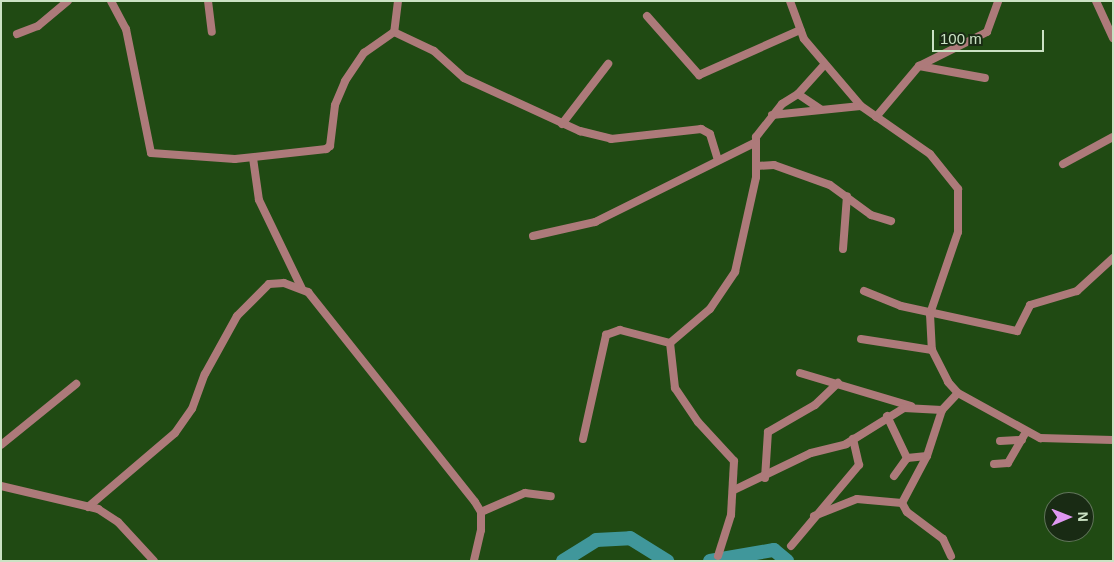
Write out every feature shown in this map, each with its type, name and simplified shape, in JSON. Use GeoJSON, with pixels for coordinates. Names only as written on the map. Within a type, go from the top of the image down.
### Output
{"type":"FeatureCollection","features":[{"type":"Feature","properties":{"kind":"street"},"geometry":{"type":"LineString","coordinates":[[17,34],[38,26],[68,1]]}},
{"type":"Feature","properties":{"kind":"street"},"geometry":{"type":"LineString","coordinates":[[111,1],[126,29],[151,153],[253,158],[330,146],[335,105],[345,81],[364,53],[394,32],[398,1]]}},
{"type":"Feature","properties":{"kind":"street"},"geometry":{"type":"LineString","coordinates":[[208,1],[212,32]]}},
{"type":"Feature","properties":{"kind":"street"},"geometry":{"type":"LineString","coordinates":[[790,1],[800,30],[824,65],[860,106],[930,154],[958,189],[958,232],[930,314],[932,350],[939,368],[958,393],[1026,432],[1066,441],[1113,440]]}},
{"type":"Feature","properties":{"kind":"street"},"geometry":{"type":"LineString","coordinates":[[876,117],[919,66],[987,32],[998,1]]}},
{"type":"Feature","properties":{"kind":"street"},"geometry":{"type":"LineString","coordinates":[[1096,1],[1113,38]]}},
{"type":"Feature","properties":{"kind":"street"},"geometry":{"type":"LineString","coordinates":[[647,16],[699,75],[800,30]]}},
{"type":"Feature","properties":{"kind":"street"},"geometry":{"type":"LineString","coordinates":[[394,32],[434,51],[464,78],[562,124],[611,139],[701,129],[710,134],[718,160]]}},
{"type":"Feature","properties":{"kind":"street"},"geometry":{"type":"LineString","coordinates":[[562,124],[608,64]]}},
{"type":"Feature","properties":{"kind":"street"},"geometry":{"type":"LineString","coordinates":[[533,236],[594,222],[754,143],[772,115],[798,94],[824,65]]}},
{"type":"Feature","properties":{"kind":"street"},"geometry":{"type":"LineString","coordinates":[[919,66],[985,78]]}},
{"type":"Feature","properties":{"kind":"street"},"geometry":{"type":"LineString","coordinates":[[798,94],[820,109]]}},
{"type":"Feature","properties":{"kind":"street"},"geometry":{"type":"LineString","coordinates":[[772,115],[860,106]]}},
{"type":"Feature","properties":{"kind":"street"},"geometry":{"type":"LineString","coordinates":[[1063,164],[1113,136]]}},
{"type":"Feature","properties":{"kind":"street"},"geometry":{"type":"LineString","coordinates":[[670,343],[710,309],[735,272],[746,236],[756,166],[754,143]]}},
{"type":"Feature","properties":{"kind":"street"},"geometry":{"type":"LineString","coordinates":[[253,158],[259,200],[301,287],[337,326],[481,512],[474,561]]}},
{"type":"Feature","properties":{"kind":"street"},"geometry":{"type":"LineString","coordinates":[[756,166],[774,165],[796,172],[847,196],[871,215],[891,221]]}},
{"type":"Feature","properties":{"kind":"street"},"geometry":{"type":"LineString","coordinates":[[843,249],[847,196]]}},
{"type":"Feature","properties":{"kind":"street"},"geometry":{"type":"LineString","coordinates":[[864,291],[930,314],[1021,330],[1027,308],[1077,291],[1113,258]]}},
{"type":"Feature","properties":{"kind":"street"},"geometry":{"type":"LineString","coordinates":[[88,507],[184,421],[228,330],[254,296],[270,284],[301,287]]}},
{"type":"Feature","properties":{"kind":"street"},"geometry":{"type":"LineString","coordinates":[[583,440],[606,335],[620,330],[670,343]]}},
{"type":"Feature","properties":{"kind":"street"},"geometry":{"type":"LineString","coordinates":[[862,339],[932,350]]}},
{"type":"Feature","properties":{"kind":"street"},"geometry":{"type":"LineString","coordinates":[[670,343],[675,388],[698,422],[729,453],[736,472],[734,490],[718,556]]}},
{"type":"Feature","properties":{"kind":"street"},"geometry":{"type":"LineString","coordinates":[[800,373],[911,406],[942,410]]}},
{"type":"Feature","properties":{"kind":"street"},"geometry":{"type":"LineString","coordinates":[[765,478],[768,432],[815,405],[838,383]]}},
{"type":"Feature","properties":{"kind":"street"},"geometry":{"type":"LineString","coordinates":[[1,444],[76,384]]}},
{"type":"Feature","properties":{"kind":"street"},"geometry":{"type":"LineString","coordinates":[[902,503],[927,456],[942,410],[958,393]]}},
{"type":"Feature","properties":{"kind":"street"},"geometry":{"type":"LineString","coordinates":[[734,490],[765,478],[811,453],[838,448],[888,416],[911,406]]}},
{"type":"Feature","properties":{"kind":"street"},"geometry":{"type":"LineString","coordinates":[[888,416],[907,458]]}},
{"type":"Feature","properties":{"kind":"street"},"geometry":{"type":"LineString","coordinates":[[994,464],[1008,463],[1026,432]]}},
{"type":"Feature","properties":{"kind":"street"},"geometry":{"type":"LineString","coordinates":[[791,546],[858,465],[853,439]]}},
{"type":"Feature","properties":{"kind":"street"},"geometry":{"type":"LineString","coordinates":[[1000,440],[1022,440]]}},
{"type":"Feature","properties":{"kind":"street"},"geometry":{"type":"LineString","coordinates":[[894,476],[907,458],[927,456]]}},
{"type":"Feature","properties":{"kind":"street"},"geometry":{"type":"LineString","coordinates":[[1,486],[88,507],[118,522],[154,561]]}},
{"type":"Feature","properties":{"kind":"street"},"geometry":{"type":"LineString","coordinates":[[481,512],[525,493],[551,496]]}},
{"type":"Feature","properties":{"kind":"street"},"geometry":{"type":"LineString","coordinates":[[814,516],[857,499],[902,503]]}},
{"type":"Feature","properties":{"kind":"street"},"geometry":{"type":"LineString","coordinates":[[902,503],[907,512],[942,539],[951,556]]}},
{"type":"Feature","properties":{"kind":"waterway"},"geometry":{"type":"LineString","coordinates":[[563,561],[596,540],[630,538],[667,561]]}},
{"type":"Feature","properties":{"kind":"waterway"},"geometry":{"type":"LineString","coordinates":[[710,561],[774,550],[787,561]]}}]}
